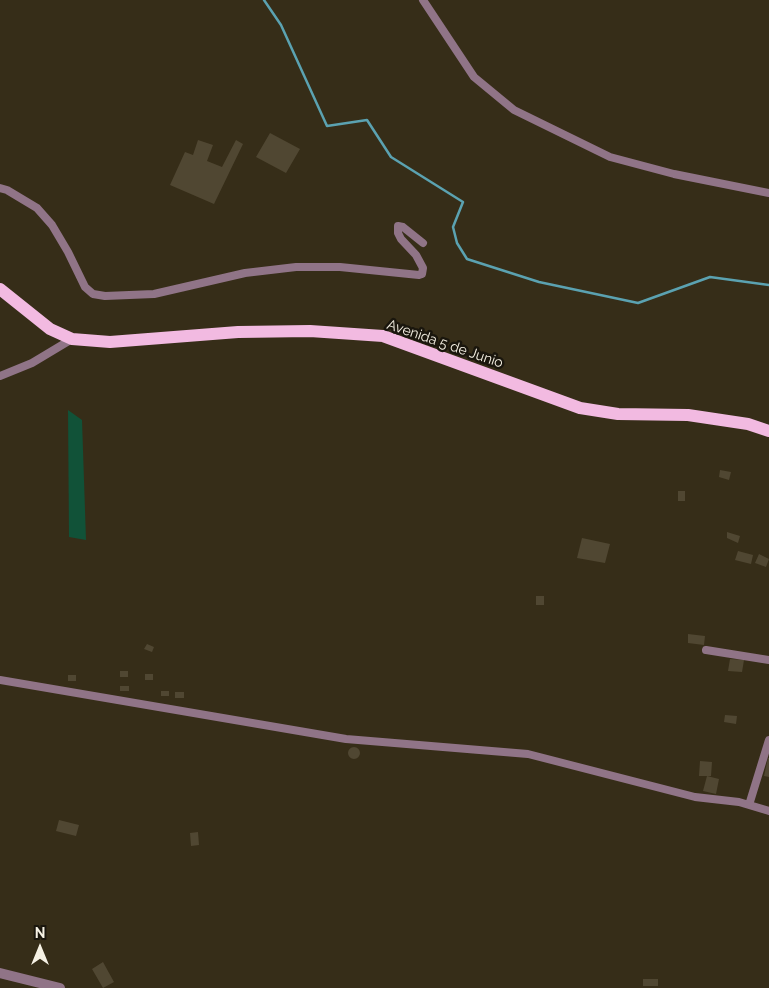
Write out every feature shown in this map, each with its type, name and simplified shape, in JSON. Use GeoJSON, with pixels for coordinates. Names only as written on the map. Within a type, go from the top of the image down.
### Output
{"type":"FeatureCollection","features":[{"type":"Feature","properties":{"kind":"main road","name":"Avenida 5 de Junio"},"geometry":{"type":"LineString","coordinates":[[0,289],[50,328],[72,339],[110,342],[238,332],[310,331],[383,336],[580,408],[618,414],[688,415],[748,424],[769,431]]}},
{"type":"Feature","properties":{"kind":"street"},"geometry":{"type":"LineString","coordinates":[[423,0],[474,77],[514,110],[610,157],[674,174],[769,193]]}},
{"type":"Feature","properties":{"kind":"street"},"geometry":{"type":"LineString","coordinates":[[0,188],[38,208],[52,225],[85,287],[93,294],[105,296],[154,294],[245,274],[296,267],[340,267],[419,275],[422,274],[423,268],[416,255],[401,239],[398,233],[398,226],[423,243]]}},
{"type":"Feature","properties":{"kind":"street"},"geometry":{"type":"LineString","coordinates":[[0,376],[32,363],[72,339]]}},
{"type":"Feature","properties":{"kind":"street"},"geometry":{"type":"LineString","coordinates":[[706,650],[769,660]]}},
{"type":"Feature","properties":{"kind":"street"},"geometry":{"type":"LineString","coordinates":[[0,680],[346,739],[528,754],[695,797],[739,802],[769,811]]}},
{"type":"Feature","properties":{"kind":"street"},"geometry":{"type":"LineString","coordinates":[[749,805],[769,740]]}},
{"type":"Feature","properties":{"kind":"street"},"geometry":{"type":"LineString","coordinates":[[0,973],[60,988]]}},
{"type":"Feature","properties":{"kind":"green space"},"geometry":{"type":"Polygon","coordinates":[[[68,410],[82,420],[86,540],[69,537],[68,410]]]}},
{"type":"Feature","properties":{"kind":"building"},"geometry":{"type":"Polygon","coordinates":[[[270,133],[300,149],[286,173],[256,157],[270,133]]]}},
{"type":"Feature","properties":{"kind":"building"},"geometry":{"type":"Polygon","coordinates":[[[198,140],[213,145],[207,161],[222,167],[236,140],[243,144],[214,204],[170,185],[185,152],[193,155],[198,140]]]}},
{"type":"Feature","properties":{"kind":"building"},"geometry":{"type":"Polygon","coordinates":[[[720,470],[731,472],[729,480],[719,477],[720,470]]]}},
{"type":"Feature","properties":{"kind":"building"},"geometry":{"type":"Polygon","coordinates":[[[678,491],[685,491],[685,501],[678,501],[678,491]]]}},
{"type":"Feature","properties":{"kind":"building"},"geometry":{"type":"Polygon","coordinates":[[[727,532],[740,536],[738,543],[727,538],[727,532]]]}},
{"type":"Feature","properties":{"kind":"building"},"geometry":{"type":"Polygon","coordinates":[[[582,538],[610,544],[605,563],[577,558],[582,538]]]}},
{"type":"Feature","properties":{"kind":"building"},"geometry":{"type":"Polygon","coordinates":[[[738,551],[753,555],[751,564],[735,560],[738,551]]]}},
{"type":"Feature","properties":{"kind":"building"},"geometry":{"type":"Polygon","coordinates":[[[759,554],[769,559],[766,567],[755,563],[759,554]]]}},
{"type":"Feature","properties":{"kind":"building"},"geometry":{"type":"Polygon","coordinates":[[[536,596],[544,596],[544,605],[536,605],[536,596]]]}},
{"type":"Feature","properties":{"kind":"building"},"geometry":{"type":"Polygon","coordinates":[[[688,634],[705,636],[704,645],[688,643],[688,634]]]}},
{"type":"Feature","properties":{"kind":"building"},"geometry":{"type":"Polygon","coordinates":[[[147,644],[154,647],[152,652],[144,649],[147,644]]]}},
{"type":"Feature","properties":{"kind":"building"},"geometry":{"type":"Polygon","coordinates":[[[730,659],[744,660],[742,672],[728,671],[730,659]]]}},
{"type":"Feature","properties":{"kind":"building"},"geometry":{"type":"Polygon","coordinates":[[[120,671],[128,671],[128,677],[120,677],[120,671]]]}},
{"type":"Feature","properties":{"kind":"building"},"geometry":{"type":"Polygon","coordinates":[[[145,674],[153,674],[153,680],[145,680],[145,674]]]}},
{"type":"Feature","properties":{"kind":"building"},"geometry":{"type":"Polygon","coordinates":[[[68,675],[76,675],[76,681],[68,681],[68,675]]]}},
{"type":"Feature","properties":{"kind":"building"},"geometry":{"type":"Polygon","coordinates":[[[120,686],[129,686],[129,691],[120,691],[120,686]]]}},
{"type":"Feature","properties":{"kind":"building"},"geometry":{"type":"Polygon","coordinates":[[[161,691],[169,691],[169,696],[161,696],[161,691]]]}},
{"type":"Feature","properties":{"kind":"building"},"geometry":{"type":"Polygon","coordinates":[[[175,692],[184,692],[184,698],[175,698],[175,692]]]}},
{"type":"Feature","properties":{"kind":"building"},"geometry":{"type":"Polygon","coordinates":[[[725,715],[737,716],[736,724],[724,722],[725,715]]]}},
{"type":"Feature","properties":{"kind":"building"},"geometry":{"type":"Polygon","coordinates":[[[352,747],[356,747],[360,753],[356,759],[352,759],[348,755],[348,751],[352,747]]]}},
{"type":"Feature","properties":{"kind":"building"},"geometry":{"type":"Polygon","coordinates":[[[769,758],[769,777],[764,776],[769,758]]]}},
{"type":"Feature","properties":{"kind":"building"},"geometry":{"type":"Polygon","coordinates":[[[700,761],[712,762],[711,776],[699,776],[700,761]]]}},
{"type":"Feature","properties":{"kind":"building"},"geometry":{"type":"Polygon","coordinates":[[[707,776],[719,779],[716,794],[703,791],[707,776]]]}},
{"type":"Feature","properties":{"kind":"building"},"geometry":{"type":"Polygon","coordinates":[[[59,820],[79,825],[76,836],[56,831],[59,820]]]}},
{"type":"Feature","properties":{"kind":"building"},"geometry":{"type":"Polygon","coordinates":[[[198,832],[199,845],[191,846],[190,833],[198,832]]]}},
{"type":"Feature","properties":{"kind":"building"},"geometry":{"type":"Polygon","coordinates":[[[103,962],[114,982],[103,988],[92,969],[103,962]]]}},
{"type":"Feature","properties":{"kind":"building"},"geometry":{"type":"Polygon","coordinates":[[[643,979],[658,979],[658,986],[643,986],[643,979]]]}},
{"type":"Feature","properties":{"kind":"waterway"},"geometry":{"type":"LineString","coordinates":[[264,0],[281,25],[327,126],[367,120],[391,157],[463,202],[453,227],[457,243],[467,259],[539,282],[638,303],[710,277],[769,285]]}}]}
